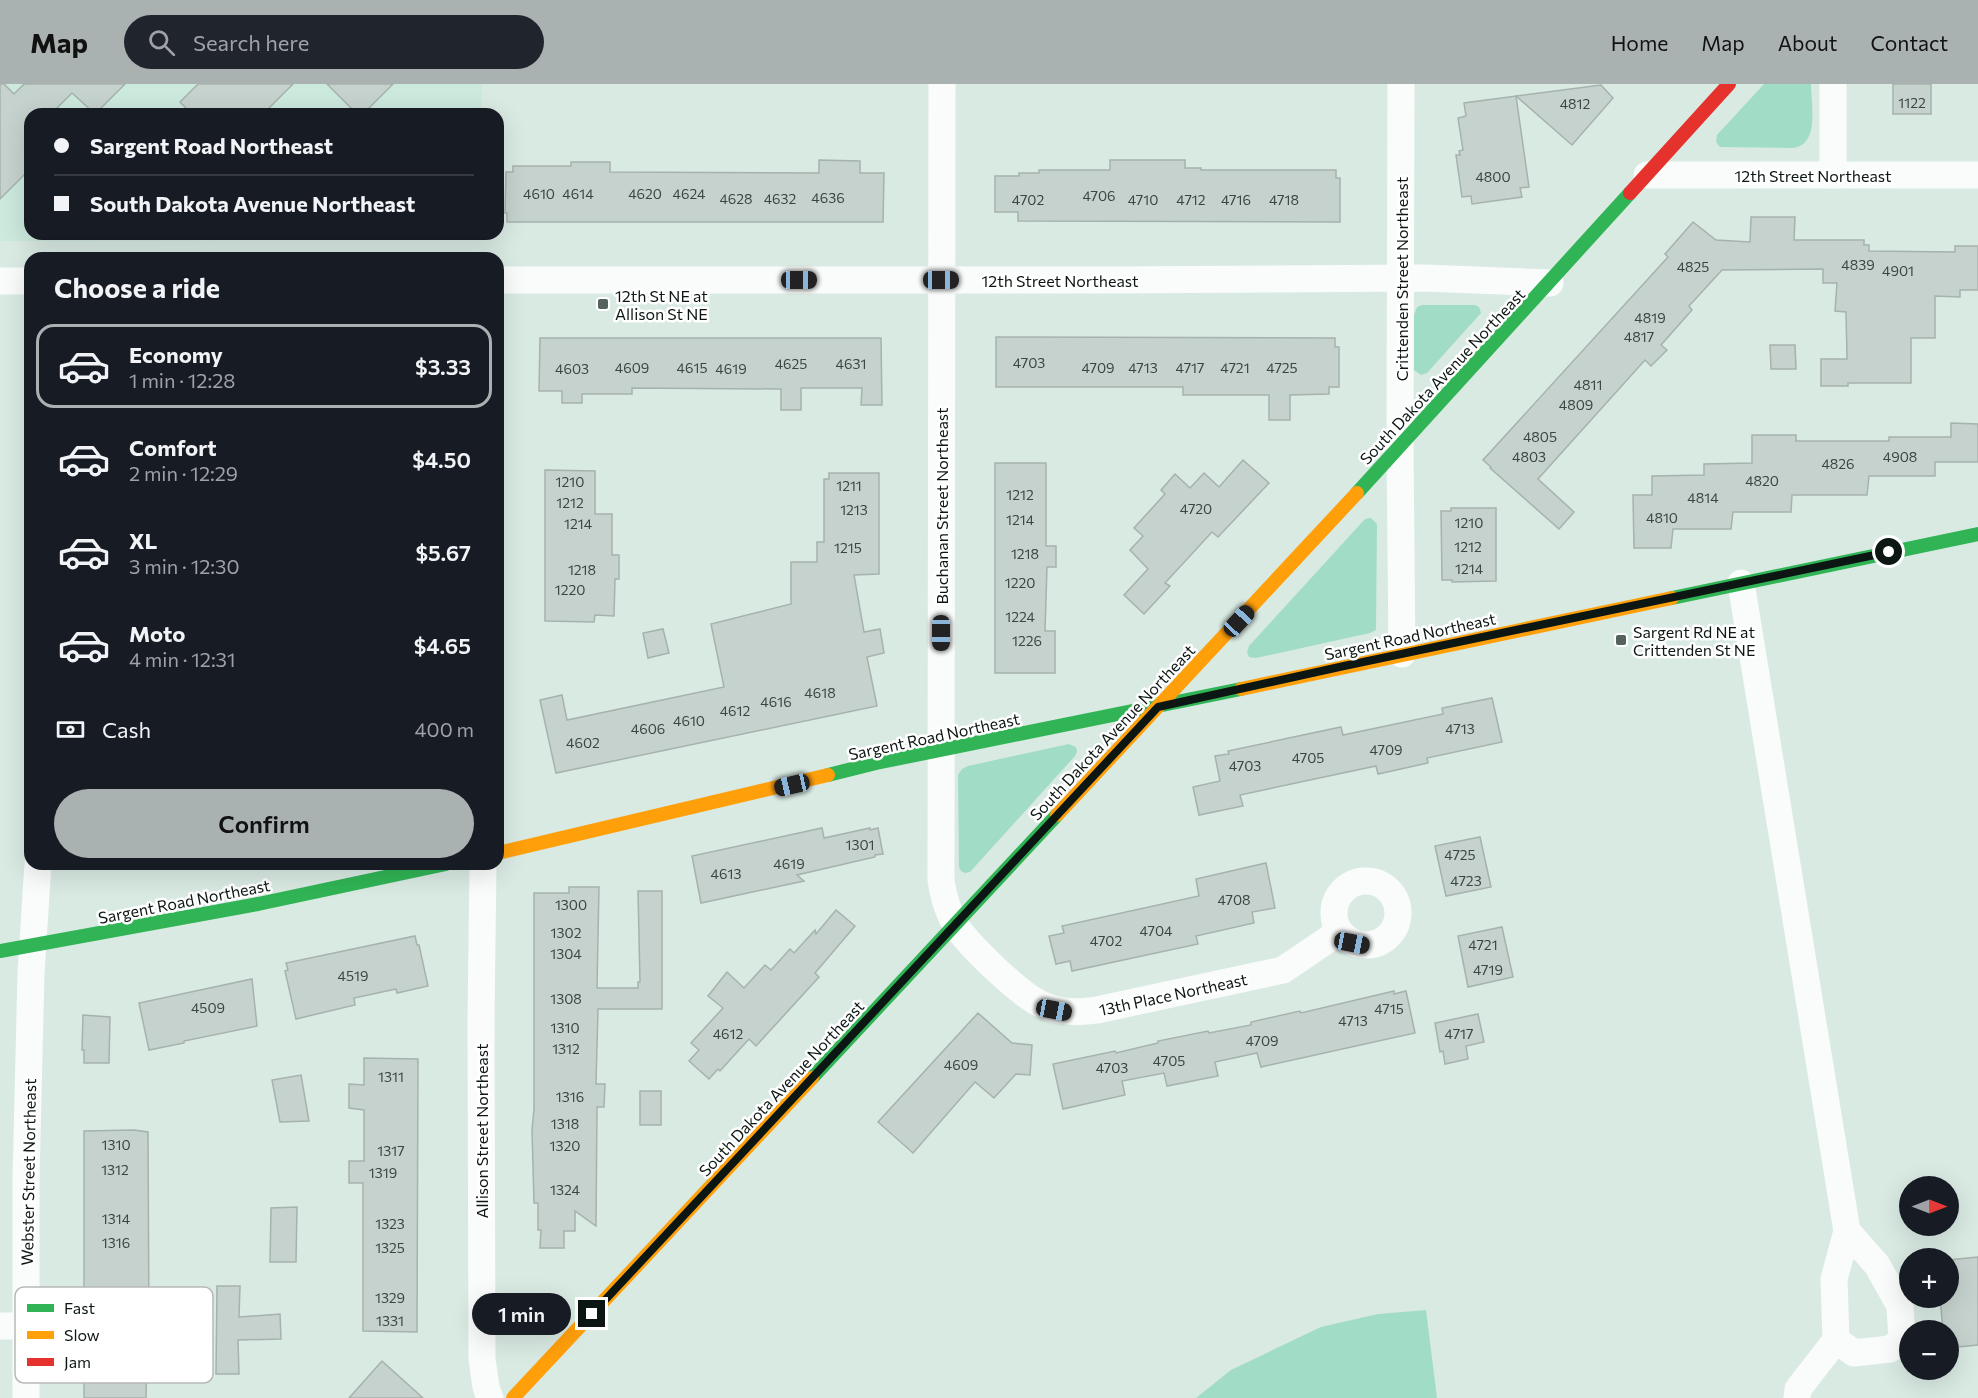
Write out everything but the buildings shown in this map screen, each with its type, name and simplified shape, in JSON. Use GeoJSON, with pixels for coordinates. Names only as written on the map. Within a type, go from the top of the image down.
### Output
{"type":"FeatureCollection","features":[{"type":"Feature","properties":{"kind":"main road","name":"South Dakota Avenue Northeast"},"geometry":{"type":"LineString","coordinates":[[513,1398],[1400,446],[1730,84]]}},
{"type":"Feature","properties":{"kind":"main road","name":"Sargent Road Northeast"},"geometry":{"type":"LineString","coordinates":[[504,852],[876,763],[1158,707],[1978,534]]}},
{"type":"Feature","properties":{"kind":"main road","name":"Sargent Road Northeast"},"geometry":{"type":"LineString","coordinates":[[0,951],[258,904],[418,870]]}},
{"type":"Feature","properties":{"kind":"street","name":"Buchanan Street Northeast"},"geometry":{"type":"LineString","coordinates":[[942,84],[941,880],[948,909],[956,924]]}},
{"type":"Feature","properties":{"kind":"street","name":"Crittenden Street Northeast"},"geometry":{"type":"LineString","coordinates":[[1401,84],[1402,654]]}},
{"type":"Feature","properties":{"kind":"street"},"geometry":{"type":"LineString","coordinates":[[1833,84],[1833,175]]}},
{"type":"Feature","properties":{"kind":"street","name":"12th Street Northeast"},"geometry":{"type":"LineString","coordinates":[[1647,176],[1978,175]]}},
{"type":"Feature","properties":{"kind":"street","name":"12th Street Northeast"},"geometry":{"type":"LineString","coordinates":[[504,280],[1401,278],[1550,283]]}},
{"type":"Feature","properties":{"kind":"street"},"geometry":{"type":"LineString","coordinates":[[0,281],[24,281]]}},
{"type":"Feature","properties":{"kind":"street"},"geometry":{"type":"LineString","coordinates":[[1741,583],[1847,1231],[1834,1280],[1836,1340],[1798,1389],[1797,1398]]}},
{"type":"Feature","properties":{"kind":"street","name":"Webster Street Northeast"},"geometry":{"type":"LineString","coordinates":[[16,1287],[26,1179],[38,870]]}},
{"type":"Feature","properties":{"kind":"street","name":"Allison Street Northeast"},"geometry":{"type":"LineString","coordinates":[[483,870],[482,1359],[490,1398]]}},
{"type":"Feature","properties":{"kind":"street","name":"13th Place Northeast"},"geometry":{"type":"LineString","coordinates":[[956,924],[975,948],[1028,997],[1040,1005],[1068,1012],[1097,1010],[1283,970],[1339,932]]}},
{"type":"Feature","properties":{"kind":"street"},"geometry":{"type":"LineString","coordinates":[[1836,1340],[1854,1353],[1890,1349],[1902,1340],[1900,1306],[1877,1265],[1847,1231]]}},
{"type":"Feature","properties":{"kind":"street","name":"Webster Street Northeast"},"geometry":{"type":"LineString","coordinates":[[13,1326],[15,1303]]}},
{"type":"Feature","properties":{"kind":"street","name":"Webster Street Northeast"},"geometry":{"type":"LineString","coordinates":[[23,1383],[26,1398]]}},
{"type":"Feature","properties":{"kind":"shaded area"},"geometry":{"type":"Polygon","coordinates":[[[0,84],[482,84],[482,108],[24,108],[24,240],[240,240],[0,241],[0,84]]]}},
{"type":"Feature","properties":{"kind":"green space"},"geometry":{"type":"Polygon","coordinates":[[[1764,84],[1811,84],[1812,122],[1807,140],[1802,145],[1793,148],[1720,147],[1716,142],[1717,135],[1764,84]]]}},
{"type":"Feature","properties":{"kind":"green space"},"geometry":{"type":"Polygon","coordinates":[[[1422,305],[1475,305],[1479,307],[1481,313],[1427,373],[1421,375],[1414,370],[1414,315],[1417,307],[1422,305]]]}},
{"type":"Feature","properties":{"kind":"green space"},"geometry":{"type":"Polygon","coordinates":[[[1371,518],[1377,524],[1376,630],[1256,658],[1249,657],[1247,652],[1249,646],[1365,519],[1371,518]]]}},
{"type":"Feature","properties":{"kind":"green space"},"geometry":{"type":"Polygon","coordinates":[[[1069,744],[1076,747],[1075,756],[970,872],[961,871],[959,867],[958,775],[962,769],[1069,744]]]}},
{"type":"Feature","properties":{"kind":"green space"},"geometry":{"type":"Polygon","coordinates":[[[1426,1310],[1437,1398],[1196,1398],[1231,1370],[1321,1327],[1378,1314],[1426,1310]]]}},
{"type":"Feature","properties":{"kind":"traffic: fast"},"geometry":{"type":"LineString","coordinates":[[1357,493],[1630,193]]}},
{"type":"Feature","properties":{"kind":"traffic: fast"},"geometry":{"type":"LineString","coordinates":[[1672,598],[1978,534]]}},
{"type":"Feature","properties":{"kind":"traffic: fast"},"geometry":{"type":"LineString","coordinates":[[828,775],[876,763],[1241,689]]}},
{"type":"Feature","properties":{"kind":"traffic: fast"},"geometry":{"type":"LineString","coordinates":[[812,1078],[1057,815]]}},
{"type":"Feature","properties":{"kind":"traffic: fast"},"geometry":{"type":"LineString","coordinates":[[0,951],[258,904],[418,870]]}},
{"type":"Feature","properties":{"kind":"traffic: slow"},"geometry":{"type":"LineString","coordinates":[[1057,815],[1357,493]]}},
{"type":"Feature","properties":{"kind":"traffic: slow"},"geometry":{"type":"LineString","coordinates":[[1241,689],[1672,598]]}},
{"type":"Feature","properties":{"kind":"traffic: slow"},"geometry":{"type":"LineString","coordinates":[[504,852],[828,775]]}},
{"type":"Feature","properties":{"kind":"traffic: slow"},"geometry":{"type":"LineString","coordinates":[[513,1398],[812,1078]]}},
{"type":"Feature","properties":{"kind":"traffic: jam"},"geometry":{"type":"LineString","coordinates":[[1630,193],[1729,84]]}},
{"type":"Feature","properties":{"kind":"place","name":"12th St NE at Allison St NE"},"geometry":{"type":"Point","coordinates":[603,304]}},
{"type":"Feature","properties":{"kind":"place","name":"Sargent Rd NE at Crittenden St NE"},"geometry":{"type":"Point","coordinates":[1621,640]}},
{"type":"Feature","properties":{"kind":"route"},"geometry":{"type":"LineString","coordinates":[[592,1314],[1158,707],[1889,552]]}}]}
